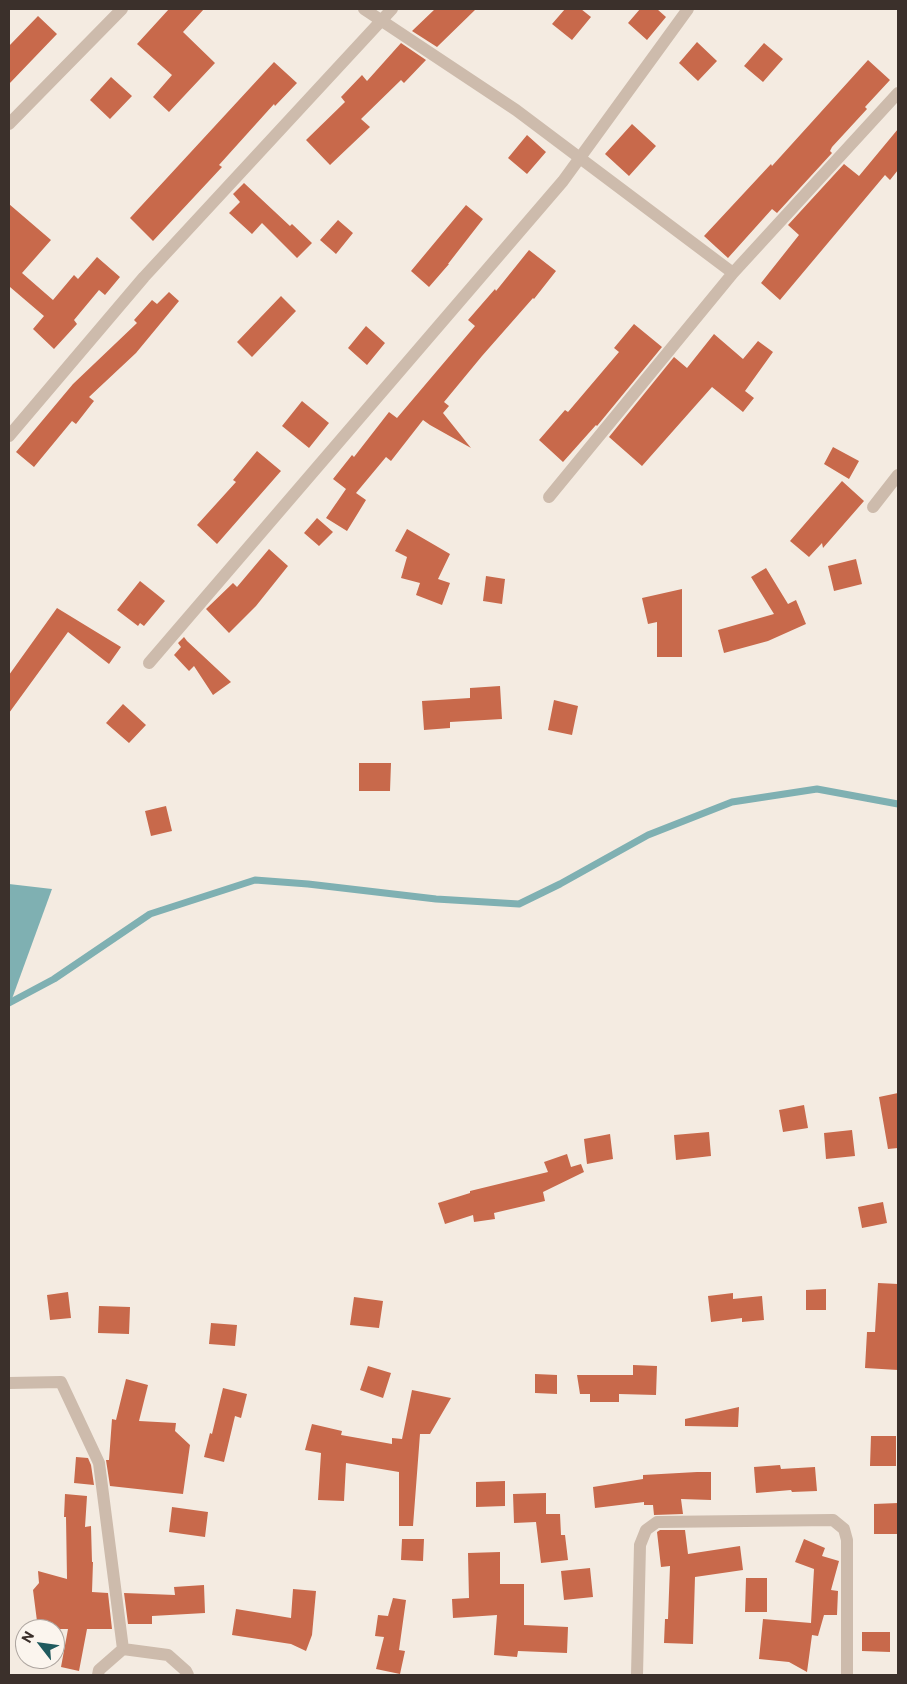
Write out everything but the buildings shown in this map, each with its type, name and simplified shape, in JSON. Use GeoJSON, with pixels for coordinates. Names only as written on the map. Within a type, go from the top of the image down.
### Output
{"type":"FeatureCollection","features":[{"type":"Feature","properties":{"kind":"street"},"geometry":{"type":"LineString","coordinates":[[9,124],[122,9]]}},
{"type":"Feature","properties":{"kind":"street"},"geometry":{"type":"LineString","coordinates":[[364,9],[516,110],[732,273]]}},
{"type":"Feature","properties":{"kind":"street"},"geometry":{"type":"LineString","coordinates":[[9,436],[144,277],[392,9]]}},
{"type":"Feature","properties":{"kind":"street"},"geometry":{"type":"LineString","coordinates":[[149,663],[556,188],[580,158],[688,9]]}},
{"type":"Feature","properties":{"kind":"street"},"geometry":{"type":"LineString","coordinates":[[549,497],[732,273],[898,93]]}},
{"type":"Feature","properties":{"kind":"street"},"geometry":{"type":"LineString","coordinates":[[873,506],[898,475]]}},
{"type":"Feature","properties":{"kind":"street"},"geometry":{"type":"LineString","coordinates":[[9,1383],[61,1382],[99,1463],[123,1648]]}},
{"type":"Feature","properties":{"kind":"street"},"geometry":{"type":"LineString","coordinates":[[637,1675],[640,1545],[646,1530],[657,1522],[832,1520],[844,1528],[847,1540],[847,1675]]}},
{"type":"Feature","properties":{"kind":"street"},"geometry":{"type":"LineString","coordinates":[[98,1675],[99,1670],[123,1648]]}},
{"type":"Feature","properties":{"kind":"street"},"geometry":{"type":"LineString","coordinates":[[123,1648],[168,1655],[188,1675]]}},
{"type":"Feature","properties":{"kind":"water"},"geometry":{"type":"Polygon","coordinates":[[[9,884],[52,889],[9,1007],[9,884]]]}},
{"type":"Feature","properties":{"kind":"waterway"},"geometry":{"type":"LineString","coordinates":[[9,1003],[54,979],[150,914],[255,880],[308,884],[436,899],[519,904],[560,884],[648,835],[732,802],[817,789],[898,804]]}}]}
